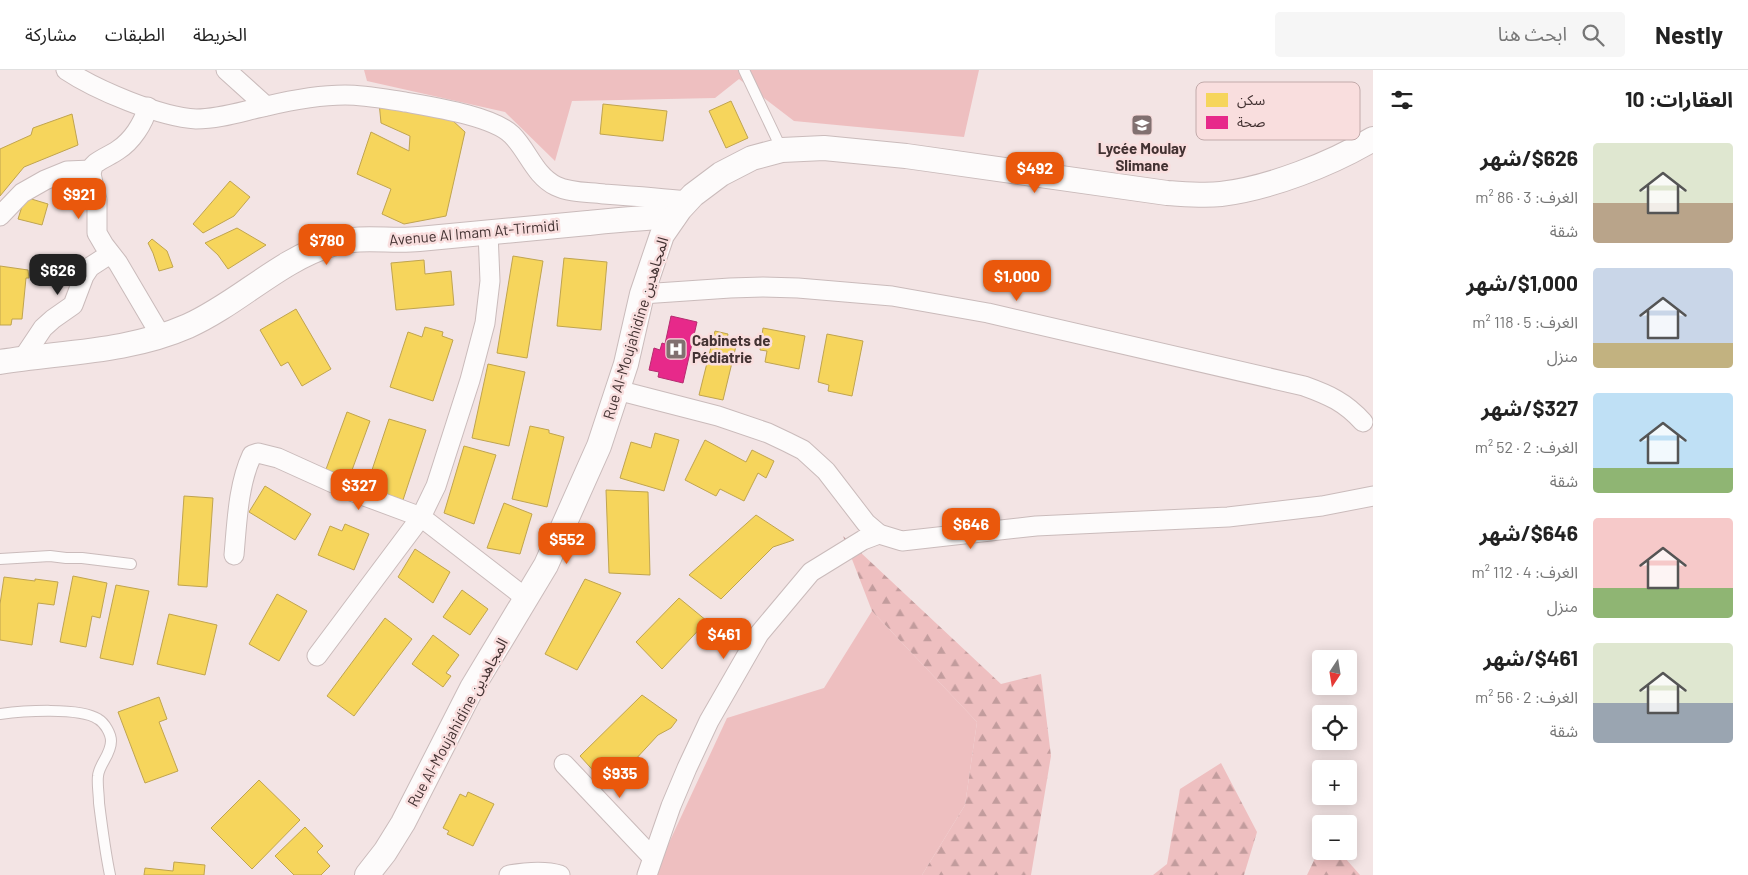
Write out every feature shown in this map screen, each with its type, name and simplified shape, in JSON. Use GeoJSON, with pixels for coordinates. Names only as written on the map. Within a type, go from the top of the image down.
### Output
{"type":"FeatureCollection","features":[{"type":"Feature","properties":{"kind":"street"},"geometry":{"type":"LineString","coordinates":[[66,70],[100,89],[148,107],[175,115],[202,119],[227,116],[266,106],[322,96],[356,95],[408,102],[471,116],[491,122],[507,130],[520,143],[542,177],[558,187],[681,209]]}},
{"type":"Feature","properties":{"kind":"street"},"geometry":{"type":"LineString","coordinates":[[226,70],[266,106]]}},
{"type":"Feature","properties":{"kind":"street"},"geometry":{"type":"LineString","coordinates":[[148,107],[143,121],[130,139],[119,150],[96,163],[91,170],[97,200],[97,233],[118,263],[162,336]]}},
{"type":"Feature","properties":{"kind":"street","name":"Rue Al-Moujahidine المجاهدين"},"geometry":{"type":"LineString","coordinates":[[367,875],[385,852],[403,822],[472,688],[546,565],[599,446],[626,364],[642,294],[662,235],[681,209],[721,174],[752,158],[782,150],[824,148],[873,152],[1134,189],[1194,195],[1221,194],[1273,182],[1352,151],[1373,139]]}},
{"type":"Feature","properties":{"kind":"street"},"geometry":{"type":"LineString","coordinates":[[0,216],[22,193],[45,180],[67,171],[91,170]]}},
{"type":"Feature","properties":{"kind":"street","name":"Avenue Al Imam At-Tirmidi"},"geometry":{"type":"LineString","coordinates":[[11,360],[106,349],[162,336],[212,314],[305,254],[332,244],[356,239],[398,240],[636,218],[681,209]]}},
{"type":"Feature","properties":{"kind":"street"},"geometry":{"type":"LineString","coordinates":[[317,656],[421,516],[436,486],[481,342],[489,297],[488,232]]}},
{"type":"Feature","properties":{"kind":"street"},"geometry":{"type":"LineString","coordinates":[[11,360],[43,328],[73,305],[84,276],[90,267],[110,254]]}},
{"type":"Feature","properties":{"kind":"street"},"geometry":{"type":"LineString","coordinates":[[642,294],[730,288],[798,288],[892,296],[955,306],[1295,383],[1338,399],[1347,405],[1363,422]]}},
{"type":"Feature","properties":{"kind":"street"},"geometry":{"type":"LineString","coordinates":[[617,390],[718,416],[768,433],[803,450],[826,471],[866,522],[879,534],[890,539],[902,541],[1036,526],[1228,517],[1314,507],[1373,496]]}},
{"type":"Feature","properties":{"kind":"street"},"geometry":{"type":"LineString","coordinates":[[234,555],[242,488],[252,455],[258,453],[278,458],[351,491],[421,516],[527,599]]}},
{"type":"Feature","properties":{"kind":"street"},"geometry":{"type":"LineString","coordinates":[[564,764],[649,866],[687,768],[709,721],[759,634],[811,572],[863,540],[879,534]]}},
{"type":"Feature","properties":{"kind":"street"},"geometry":{"type":"LineString","coordinates":[[509,875],[546,872],[560,875]]}},
{"type":"Feature","properties":{"kind":"lane"},"geometry":{"type":"LineString","coordinates":[[744,70],[782,150]]}},
{"type":"Feature","properties":{"kind":"lane"},"geometry":{"type":"LineString","coordinates":[[0,559],[50,556],[131,564]]}},
{"type":"Feature","properties":{"kind":"lane"},"geometry":{"type":"LineString","coordinates":[[0,714],[64,711],[80,713],[99,719],[106,726],[111,739],[110,751],[98,774],[98,782],[101,818],[110,875]]}},
{"type":"Feature","properties":{"kind":"green space"},"geometry":{"type":"Polygon","coordinates":[[[364,70],[979,70],[964,137],[794,121],[739,79],[715,98],[572,101],[555,161],[505,112],[367,81],[364,70]]]}},
{"type":"Feature","properties":{"kind":"green space"},"geometry":{"type":"Polygon","coordinates":[[[843,536],[1001,684],[1041,674],[1051,756],[1031,875],[922,875],[965,805],[977,722],[872,611],[843,536]]]}},
{"type":"Feature","properties":{"kind":"green space"},"geometry":{"type":"Polygon","coordinates":[[[872,611],[977,722],[965,805],[922,875],[654,875],[727,718],[824,688],[872,611]]]}},
{"type":"Feature","properties":{"kind":"green space"},"geometry":{"type":"Polygon","coordinates":[[[1221,763],[1257,832],[1244,875],[1153,875],[1167,864],[1180,789],[1221,763]]]}},
{"type":"Feature","properties":{"kind":"green space"},"geometry":{"type":"Polygon","coordinates":[[[1314,860],[1347,860],[1360,875],[1307,875],[1314,860]]]}},
{"type":"Feature","properties":{"kind":"building: سكن"},"geometry":{"type":"Polygon","coordinates":[[[731,101],[748,138],[726,148],[709,111],[731,101]]]}},
{"type":"Feature","properties":{"kind":"building: سكن"},"geometry":{"type":"Polygon","coordinates":[[[379,102],[452,120],[465,132],[446,216],[404,224],[382,214],[391,189],[357,174],[371,132],[409,151],[410,136],[381,123],[379,102]]]}},
{"type":"Feature","properties":{"kind":"building: سكن"},"geometry":{"type":"Polygon","coordinates":[[[603,104],[667,111],[663,141],[600,134],[603,104]]]}},
{"type":"Feature","properties":{"kind":"building: سكن"},"geometry":{"type":"Polygon","coordinates":[[[72,114],[78,145],[24,167],[0,196],[0,149],[31,135],[33,128],[72,114]]]}},
{"type":"Feature","properties":{"kind":"building: سكن"},"geometry":{"type":"Polygon","coordinates":[[[230,181],[250,197],[234,216],[203,233],[193,224],[230,181]]]}},
{"type":"Feature","properties":{"kind":"building: سكن"},"geometry":{"type":"Polygon","coordinates":[[[28,198],[48,204],[42,225],[18,219],[24,200],[28,198]]]}},
{"type":"Feature","properties":{"kind":"building: سكن"},"geometry":{"type":"Polygon","coordinates":[[[237,228],[266,245],[228,269],[218,255],[205,243],[237,228]]]}},
{"type":"Feature","properties":{"kind":"building: سكن"},"geometry":{"type":"Polygon","coordinates":[[[152,239],[167,251],[173,267],[159,271],[148,243],[152,239]]]}},
{"type":"Feature","properties":{"kind":"building: سكن"},"geometry":{"type":"Polygon","coordinates":[[[513,256],[543,261],[527,358],[497,353],[513,256]]]}},
{"type":"Feature","properties":{"kind":"building: سكن"},"geometry":{"type":"Polygon","coordinates":[[[564,258],[607,262],[601,330],[557,326],[564,258]]]}},
{"type":"Feature","properties":{"kind":"building: سكن"},"geometry":{"type":"Polygon","coordinates":[[[424,260],[425,274],[451,271],[454,305],[396,310],[391,263],[424,260]]]}},
{"type":"Feature","properties":{"kind":"building: سكن"},"geometry":{"type":"Polygon","coordinates":[[[0,266],[28,270],[29,278],[26,278],[22,319],[12,319],[11,325],[0,325],[0,266]]]}},
{"type":"Feature","properties":{"kind":"building: سكن"},"geometry":{"type":"Polygon","coordinates":[[[296,309],[331,369],[302,386],[288,362],[281,366],[260,330],[296,309]]]}},
{"type":"Feature","properties":{"kind":"building: سكن"},"geometry":{"type":"Polygon","coordinates":[[[425,327],[443,332],[442,336],[453,340],[433,401],[390,387],[408,332],[422,337],[425,327]]]}},
{"type":"Feature","properties":{"kind":"building: سكن"},"geometry":{"type":"Polygon","coordinates":[[[763,328],[805,336],[799,369],[765,362],[767,351],[760,350],[763,328]]]}},
{"type":"Feature","properties":{"kind":"building: سكن"},"geometry":{"type":"Polygon","coordinates":[[[715,331],[728,334],[726,343],[736,346],[723,400],[699,395],[715,331]]]}},
{"type":"Feature","properties":{"kind":"building: سكن"},"geometry":{"type":"Polygon","coordinates":[[[827,334],[863,341],[852,396],[828,391],[829,385],[818,382],[827,334]]]}},
{"type":"Feature","properties":{"kind":"building: سكن"},"geometry":{"type":"Polygon","coordinates":[[[488,364],[525,372],[509,446],[472,438],[488,364]]]}},
{"type":"Feature","properties":{"kind":"building: سكن"},"geometry":{"type":"Polygon","coordinates":[[[347,412],[370,421],[348,481],[325,472],[347,412]]]}},
{"type":"Feature","properties":{"kind":"building: سكن"},"geometry":{"type":"Polygon","coordinates":[[[389,419],[426,430],[403,500],[366,488],[389,419]]]}},
{"type":"Feature","properties":{"kind":"building: سكن"},"geometry":{"type":"Polygon","coordinates":[[[530,426],[549,430],[549,433],[564,437],[547,507],[512,499],[530,426]]]}},
{"type":"Feature","properties":{"kind":"building: سكن"},"geometry":{"type":"Polygon","coordinates":[[[655,433],[679,440],[664,491],[620,478],[631,442],[651,448],[655,433]]]}},
{"type":"Feature","properties":{"kind":"building: سكن"},"geometry":{"type":"Polygon","coordinates":[[[705,440],[746,462],[752,450],[774,461],[766,478],[758,473],[744,501],[720,489],[716,496],[685,480],[705,440]]]}},
{"type":"Feature","properties":{"kind":"building: سكن"},"geometry":{"type":"Polygon","coordinates":[[[464,446],[496,455],[474,524],[444,513],[464,446]]]}},
{"type":"Feature","properties":{"kind":"building: سكن"},"geometry":{"type":"Polygon","coordinates":[[[265,486],[311,514],[295,540],[249,512],[265,486]]]}},
{"type":"Feature","properties":{"kind":"building: سكن"},"geometry":{"type":"Polygon","coordinates":[[[606,490],[648,492],[650,575],[609,573],[606,490]]]}},
{"type":"Feature","properties":{"kind":"building: سكن"},"geometry":{"type":"Polygon","coordinates":[[[184,496],[213,498],[207,587],[178,585],[184,496]]]}},
{"type":"Feature","properties":{"kind":"building: سكن"},"geometry":{"type":"Polygon","coordinates":[[[504,503],[532,514],[520,554],[487,548],[504,503]]]}},
{"type":"Feature","properties":{"kind":"building: سكن"},"geometry":{"type":"Polygon","coordinates":[[[756,515],[794,540],[773,547],[721,599],[689,575],[756,515]]]}},
{"type":"Feature","properties":{"kind":"building: سكن"},"geometry":{"type":"Polygon","coordinates":[[[345,524],[369,534],[354,570],[318,555],[330,526],[342,531],[345,524]]]}},
{"type":"Feature","properties":{"kind":"building: سكن"},"geometry":{"type":"Polygon","coordinates":[[[415,549],[450,572],[433,603],[398,577],[415,549]]]}},
{"type":"Feature","properties":{"kind":"building: سكن"},"geometry":{"type":"Polygon","coordinates":[[[73,576],[107,583],[100,618],[92,616],[86,647],[60,642],[73,576]]]}},
{"type":"Feature","properties":{"kind":"building: سكن"},"geometry":{"type":"Polygon","coordinates":[[[4,577],[58,582],[54,605],[38,603],[32,645],[0,640],[0,604],[4,577]]]}},
{"type":"Feature","properties":{"kind":"building: سكن"},"geometry":{"type":"Polygon","coordinates":[[[585,579],[621,593],[577,670],[545,654],[585,579]]]}},
{"type":"Feature","properties":{"kind":"building: سكن"},"geometry":{"type":"Polygon","coordinates":[[[116,585],[149,591],[133,665],[100,658],[116,585]]]}},
{"type":"Feature","properties":{"kind":"building: سكن"},"geometry":{"type":"Polygon","coordinates":[[[462,590],[488,609],[470,635],[443,617],[462,590]]]}},
{"type":"Feature","properties":{"kind":"building: سكن"},"geometry":{"type":"Polygon","coordinates":[[[277,594],[307,611],[279,661],[249,644],[277,594]]]}},
{"type":"Feature","properties":{"kind":"building: سكن"},"geometry":{"type":"Polygon","coordinates":[[[679,598],[707,621],[662,669],[636,642],[679,598]]]}},
{"type":"Feature","properties":{"kind":"building: سكن"},"geometry":{"type":"Polygon","coordinates":[[[169,614],[217,625],[205,675],[157,664],[169,614]]]}},
{"type":"Feature","properties":{"kind":"building: سكن"},"geometry":{"type":"Polygon","coordinates":[[[385,618],[412,639],[354,716],[327,696],[385,618]]]}},
{"type":"Feature","properties":{"kind":"building: سكن"},"geometry":{"type":"Polygon","coordinates":[[[433,635],[459,655],[446,673],[451,676],[443,687],[412,664],[433,635]]]}},
{"type":"Feature","properties":{"kind":"building: سكن"},"geometry":{"type":"Polygon","coordinates":[[[642,695],[677,720],[671,728],[658,735],[609,788],[580,756],[642,695]]]}},
{"type":"Feature","properties":{"kind":"building: سكن"},"geometry":{"type":"Polygon","coordinates":[[[159,697],[167,719],[159,722],[178,771],[145,783],[118,712],[159,697]]]}},
{"type":"Feature","properties":{"kind":"building: سكن"},"geometry":{"type":"Polygon","coordinates":[[[259,780],[300,820],[252,869],[211,828],[259,780]]]}},
{"type":"Feature","properties":{"kind":"building: سكن"},"geometry":{"type":"Polygon","coordinates":[[[468,792],[494,804],[473,846],[447,834],[449,831],[443,828],[460,794],[466,797],[468,792]]]}},
{"type":"Feature","properties":{"kind":"building: سكن"},"geometry":{"type":"Polygon","coordinates":[[[305,827],[323,846],[317,852],[330,866],[321,875],[294,875],[275,856],[305,827]]]}},
{"type":"Feature","properties":{"kind":"building: سكن"},"geometry":{"type":"Polygon","coordinates":[[[174,862],[205,865],[204,875],[144,875],[145,868],[173,871],[174,862]]]}},
{"type":"Feature","properties":{"kind":"building: صحة","name":"Cabinets de Pédiatrie"},"geometry":{"type":"Polygon","coordinates":[[[671,316],[697,322],[683,383],[658,377],[659,372],[649,370],[654,348],[660,350],[662,343],[665,344],[671,316]]]}},
{"type":"Feature","properties":{"kind":"place","name":"Lycée Moulay Slimane"},"geometry":{"type":"Point","coordinates":[1142,125]}},
{"type":"Feature","properties":{"kind":"place","name":"Cabinets de Pédiatrie"},"geometry":{"type":"Point","coordinates":[676,349]}}]}
